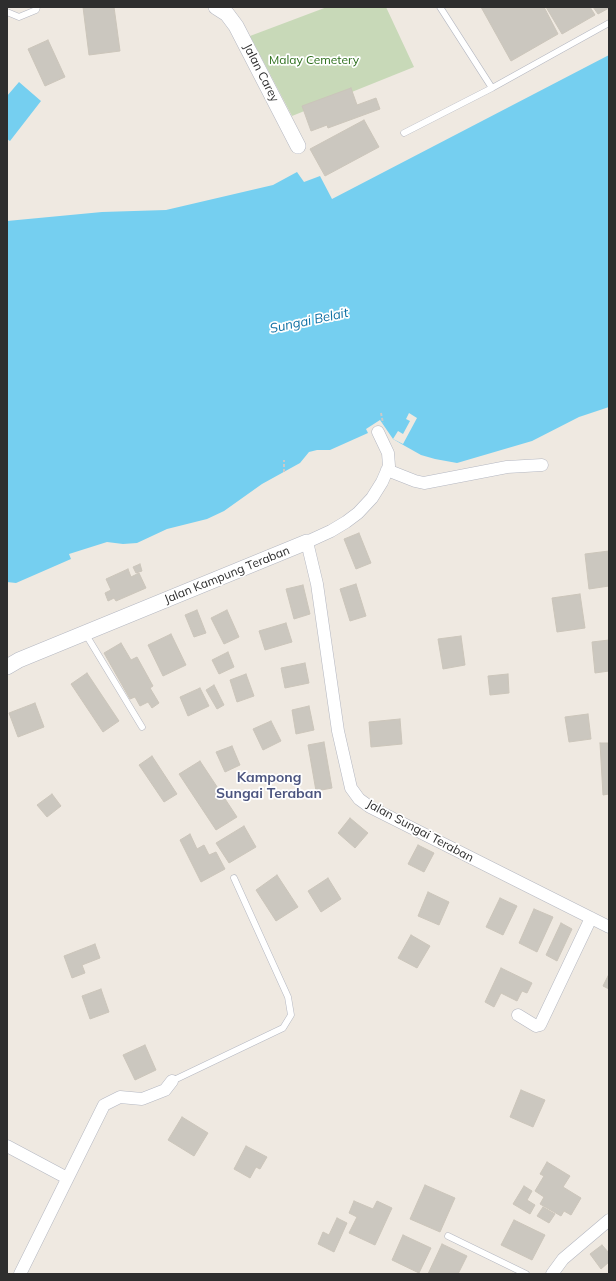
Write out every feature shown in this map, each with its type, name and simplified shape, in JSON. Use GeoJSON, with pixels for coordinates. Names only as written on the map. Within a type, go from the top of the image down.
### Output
{"type":"FeatureCollection","features":[{"type":"Feature","properties":{"kind":"street","name":"Jalan Carey"},"geometry":{"type":"LineString","coordinates":[[216,7],[223,10],[233,21],[298,146]]}},
{"type":"Feature","properties":{"kind":"street","name":"Jalan Kampung Teraban"},"geometry":{"type":"LineString","coordinates":[[7,667],[19,660],[331,531],[358,513],[372,498],[382,482],[388,466],[388,453],[382,430]]}},
{"type":"Feature","properties":{"kind":"street"},"geometry":{"type":"LineString","coordinates":[[387,470],[424,483],[507,467],[542,465]]}},
{"type":"Feature","properties":{"kind":"street","name":"Jalan Sungai Teraban"},"geometry":{"type":"LineString","coordinates":[[307,542],[316,584],[338,731],[351,788],[359,799],[370,807],[409,827],[609,927]]}},
{"type":"Feature","properties":{"kind":"street"},"geometry":{"type":"LineString","coordinates":[[518,1015],[536,1026],[540,1025],[591,918]]}},
{"type":"Feature","properties":{"kind":"street"},"geometry":{"type":"LineString","coordinates":[[20,1274],[104,1105],[120,1097],[142,1099],[165,1090],[172,1081]]}},
{"type":"Feature","properties":{"kind":"street"},"geometry":{"type":"LineString","coordinates":[[7,1146],[67,1178]]}},
{"type":"Feature","properties":{"kind":"street"},"geometry":{"type":"LineString","coordinates":[[552,1274],[563,1259],[609,1220]]}},
{"type":"Feature","properties":{"kind":"lane"},"geometry":{"type":"LineString","coordinates":[[7,12],[19,17],[36,10],[37,7]]}},
{"type":"Feature","properties":{"kind":"lane"},"geometry":{"type":"LineString","coordinates":[[440,7],[492,88]]}},
{"type":"Feature","properties":{"kind":"lane"},"geometry":{"type":"LineString","coordinates":[[404,133],[492,88],[609,23]]}},
{"type":"Feature","properties":{"kind":"lane"},"geometry":{"type":"LineString","coordinates":[[85,633],[142,727]]}},
{"type":"Feature","properties":{"kind":"lane"},"geometry":{"type":"LineString","coordinates":[[172,1081],[283,1028],[291,1015],[288,997],[234,878]]}},
{"type":"Feature","properties":{"kind":"lane"},"geometry":{"type":"LineString","coordinates":[[448,1236],[526,1274]]}},
{"type":"Feature","properties":{"kind":"path"},"geometry":{"type":"LineString","coordinates":[[381,413],[382,430]]}},
{"type":"Feature","properties":{"kind":"path"},"geometry":{"type":"LineString","coordinates":[[284,460],[284,472]]}},
{"type":"Feature","properties":{"kind":"green space","name":"Malay Cemetery"},"geometry":{"type":"Polygon","coordinates":[[[327,7],[386,7],[414,67],[292,116],[250,36],[327,7]]]}},
{"type":"Feature","properties":{"kind":"water","name":"Sungai Belait"},"geometry":{"type":"Polygon","coordinates":[[[609,55],[609,407],[579,417],[532,441],[457,463],[421,455],[393,439],[380,420],[366,429],[368,433],[330,450],[317,450],[309,452],[300,463],[262,484],[224,511],[207,519],[167,529],[137,543],[123,544],[107,542],[69,554],[71,559],[16,583],[7,582],[7,221],[102,212],[166,210],[273,185],[297,172],[304,182],[320,176],[332,199],[609,55]]]}},
{"type":"Feature","properties":{"kind":"water"},"geometry":{"type":"Polygon","coordinates":[[[19,82],[41,101],[10,141],[7,139],[7,96],[19,82]]]}},
{"type":"Feature","properties":{"kind":"pier"},"geometry":{"type":"Polygon","coordinates":[[[409,413],[417,418],[403,444],[393,439],[398,431],[403,434],[410,421],[406,419],[409,413]]]}},
{"type":"Feature","properties":{"kind":"building"},"geometry":{"type":"Polygon","coordinates":[[[83,7],[114,7],[120,51],[89,55],[83,7]]]}},
{"type":"Feature","properties":{"kind":"building"},"geometry":{"type":"Polygon","coordinates":[[[481,7],[544,7],[558,34],[511,61],[481,7]]]}},
{"type":"Feature","properties":{"kind":"building"},"geometry":{"type":"Polygon","coordinates":[[[546,7],[590,7],[595,15],[562,34],[546,7]]]}},
{"type":"Feature","properties":{"kind":"building"},"geometry":{"type":"Polygon","coordinates":[[[593,7],[609,7],[609,8],[598,14],[593,7]]]}},
{"type":"Feature","properties":{"kind":"building"},"geometry":{"type":"Polygon","coordinates":[[[48,40],[65,77],[45,86],[28,49],[48,40]]]}},
{"type":"Feature","properties":{"kind":"building"},"geometry":{"type":"Polygon","coordinates":[[[351,88],[357,105],[376,98],[380,109],[328,128],[327,125],[311,131],[302,106],[351,88]]]}},
{"type":"Feature","properties":{"kind":"building"},"geometry":{"type":"Polygon","coordinates":[[[364,120],[379,147],[325,176],[310,149],[364,120]]]}},
{"type":"Feature","properties":{"kind":"building"},"geometry":{"type":"Polygon","coordinates":[[[359,533],[371,563],[356,569],[344,539],[359,533]]]}},
{"type":"Feature","properties":{"kind":"building"},"geometry":{"type":"Polygon","coordinates":[[[609,551],[609,586],[589,589],[585,554],[609,551]]]}},
{"type":"Feature","properties":{"kind":"building"},"geometry":{"type":"Polygon","coordinates":[[[140,564],[142,571],[136,573],[133,567],[140,564]]]}},
{"type":"Feature","properties":{"kind":"building"},"geometry":{"type":"Polygon","coordinates":[[[128,569],[131,577],[139,573],[146,588],[116,601],[114,598],[108,601],[105,593],[111,590],[106,579],[128,569]]]}},
{"type":"Feature","properties":{"kind":"building"},"geometry":{"type":"Polygon","coordinates":[[[356,584],[366,616],[350,621],[340,589],[356,584]]]}},
{"type":"Feature","properties":{"kind":"building"},"geometry":{"type":"Polygon","coordinates":[[[303,585],[310,614],[294,619],[286,589],[303,585]]]}},
{"type":"Feature","properties":{"kind":"building"},"geometry":{"type":"Polygon","coordinates":[[[580,594],[585,628],[557,632],[552,598],[580,594]]]}},
{"type":"Feature","properties":{"kind":"building"},"geometry":{"type":"Polygon","coordinates":[[[197,610],[206,633],[194,637],[185,615],[197,610]]]}},
{"type":"Feature","properties":{"kind":"building"},"geometry":{"type":"Polygon","coordinates":[[[227,610],[239,637],[224,644],[211,618],[227,610]]]}},
{"type":"Feature","properties":{"kind":"building"},"geometry":{"type":"Polygon","coordinates":[[[286,623],[292,642],[265,650],[259,631],[286,623]]]}},
{"type":"Feature","properties":{"kind":"building"},"geometry":{"type":"Polygon","coordinates":[[[171,634],[186,665],[163,676],[148,645],[171,634]]]}},
{"type":"Feature","properties":{"kind":"building"},"geometry":{"type":"Polygon","coordinates":[[[461,636],[465,665],[443,669],[438,639],[461,636]]]}},
{"type":"Feature","properties":{"kind":"building"},"geometry":{"type":"Polygon","coordinates":[[[609,640],[609,671],[595,673],[592,642],[609,640]]]}},
{"type":"Feature","properties":{"kind":"building"},"geometry":{"type":"Polygon","coordinates":[[[121,643],[131,660],[137,657],[153,686],[150,688],[159,703],[152,708],[148,702],[140,706],[135,697],[130,699],[104,653],[121,643]]]}},
{"type":"Feature","properties":{"kind":"building"},"geometry":{"type":"Polygon","coordinates":[[[228,652],[234,667],[219,674],[212,660],[228,652]]]}},
{"type":"Feature","properties":{"kind":"building"},"geometry":{"type":"Polygon","coordinates":[[[305,663],[309,683],[285,688],[281,668],[305,663]]]}},
{"type":"Feature","properties":{"kind":"building"},"geometry":{"type":"Polygon","coordinates":[[[87,673],[119,721],[103,732],[71,684],[87,673]]]}},
{"type":"Feature","properties":{"kind":"building"},"geometry":{"type":"Polygon","coordinates":[[[246,674],[254,696],[237,702],[230,680],[246,674]]]}},
{"type":"Feature","properties":{"kind":"building"},"geometry":{"type":"Polygon","coordinates":[[[508,674],[509,693],[490,695],[488,676],[508,674]]]}},
{"type":"Feature","properties":{"kind":"building"},"geometry":{"type":"Polygon","coordinates":[[[214,685],[224,705],[217,709],[206,690],[214,685]]]}},
{"type":"Feature","properties":{"kind":"building"},"geometry":{"type":"Polygon","coordinates":[[[200,688],[209,706],[188,716],[180,697],[200,688]]]}},
{"type":"Feature","properties":{"kind":"building"},"geometry":{"type":"Polygon","coordinates":[[[35,703],[44,727],[18,737],[9,713],[35,703]]]}},
{"type":"Feature","properties":{"kind":"building"},"geometry":{"type":"Polygon","coordinates":[[[309,706],[314,730],[296,734],[292,710],[309,706]]]}},
{"type":"Feature","properties":{"kind":"building"},"geometry":{"type":"Polygon","coordinates":[[[588,714],[591,739],[569,742],[565,717],[588,714]]]}},
{"type":"Feature","properties":{"kind":"building"},"geometry":{"type":"Polygon","coordinates":[[[400,719],[402,744],[371,747],[369,722],[400,719]]]}},
{"type":"Feature","properties":{"kind":"building"},"geometry":{"type":"Polygon","coordinates":[[[271,721],[281,741],[263,750],[253,729],[271,721]]]}},
{"type":"Feature","properties":{"kind":"building"},"geometry":{"type":"Polygon","coordinates":[[[324,742],[332,788],[316,791],[308,745],[324,742]]]}},
{"type":"Feature","properties":{"kind":"building"},"geometry":{"type":"Polygon","coordinates":[[[600,743],[609,743],[609,794],[603,795],[600,743]]]}},
{"type":"Feature","properties":{"kind":"building"},"geometry":{"type":"Polygon","coordinates":[[[232,746],[240,765],[225,772],[216,752],[232,746]]]}},
{"type":"Feature","properties":{"kind":"building"},"geometry":{"type":"Polygon","coordinates":[[[152,756],[177,794],[164,802],[139,765],[152,756]]]}},
{"type":"Feature","properties":{"kind":"building"},"geometry":{"type":"Polygon","coordinates":[[[200,761],[237,817],[216,830],[179,774],[200,761]]]}},
{"type":"Feature","properties":{"kind":"building"},"geometry":{"type":"Polygon","coordinates":[[[52,794],[61,806],[47,817],[37,805],[52,794]]]}},
{"type":"Feature","properties":{"kind":"building"},"geometry":{"type":"Polygon","coordinates":[[[350,818],[368,833],[355,848],[338,833],[350,818]]]}},
{"type":"Feature","properties":{"kind":"building"},"geometry":{"type":"Polygon","coordinates":[[[244,826],[256,847],[229,863],[216,843],[244,826]]]}},
{"type":"Feature","properties":{"kind":"building"},"geometry":{"type":"Polygon","coordinates":[[[190,834],[197,849],[204,845],[209,855],[216,852],[225,869],[201,882],[180,840],[190,834]]]}},
{"type":"Feature","properties":{"kind":"building"},"geometry":{"type":"Polygon","coordinates":[[[418,845],[434,853],[424,872],[408,864],[418,845]]]}},
{"type":"Feature","properties":{"kind":"building"},"geometry":{"type":"Polygon","coordinates":[[[277,875],[298,907],[276,921],[256,890],[277,875]]]}},
{"type":"Feature","properties":{"kind":"building"},"geometry":{"type":"Polygon","coordinates":[[[328,878],[341,899],[321,912],[308,891],[328,878]]]}},
{"type":"Feature","properties":{"kind":"building"},"geometry":{"type":"Polygon","coordinates":[[[428,892],[449,902],[439,925],[418,916],[428,892]]]}},
{"type":"Feature","properties":{"kind":"building"},"geometry":{"type":"Polygon","coordinates":[[[500,898],[517,906],[503,935],[486,927],[500,898]]]}},
{"type":"Feature","properties":{"kind":"building"},"geometry":{"type":"Polygon","coordinates":[[[534,909],[553,917],[537,952],[519,943],[534,909]]]}},
{"type":"Feature","properties":{"kind":"building"},"geometry":{"type":"Polygon","coordinates":[[[561,923],[572,929],[557,961],[546,955],[561,923]]]}},
{"type":"Feature","properties":{"kind":"building"},"geometry":{"type":"Polygon","coordinates":[[[411,935],[430,946],[417,968],[398,958],[411,935]]]}},
{"type":"Feature","properties":{"kind":"building"},"geometry":{"type":"Polygon","coordinates":[[[95,944],[100,958],[82,965],[85,973],[72,978],[64,956],[95,944]]]}},
{"type":"Feature","properties":{"kind":"building"},"geometry":{"type":"Polygon","coordinates":[[[501,968],[532,983],[527,993],[522,991],[517,1001],[501,993],[494,1007],[485,1002],[501,968]]]}},
{"type":"Feature","properties":{"kind":"building"},"geometry":{"type":"Polygon","coordinates":[[[609,974],[609,989],[603,986],[609,974]]]}},
{"type":"Feature","properties":{"kind":"building"},"geometry":{"type":"Polygon","coordinates":[[[101,989],[109,1012],[90,1019],[82,996],[101,989]]]}},
{"type":"Feature","properties":{"kind":"building"},"geometry":{"type":"Polygon","coordinates":[[[145,1045],[156,1070],[135,1080],[123,1055],[145,1045]]]}},
{"type":"Feature","properties":{"kind":"building"},"geometry":{"type":"Polygon","coordinates":[[[521,1090],[545,1100],[533,1127],[510,1117],[521,1090]]]}},
{"type":"Feature","properties":{"kind":"building"},"geometry":{"type":"Polygon","coordinates":[[[182,1117],[208,1133],[194,1156],[168,1140],[182,1117]]]}},
{"type":"Feature","properties":{"kind":"building"},"geometry":{"type":"Polygon","coordinates":[[[246,1146],[267,1157],[260,1169],[256,1167],[250,1178],[234,1169],[246,1146]]]}},
{"type":"Feature","properties":{"kind":"building"},"geometry":{"type":"Polygon","coordinates":[[[547,1162],[570,1176],[563,1187],[581,1198],[571,1215],[564,1211],[561,1216],[540,1204],[544,1197],[535,1191],[544,1176],[540,1174],[547,1162]]]}},
{"type":"Feature","properties":{"kind":"building"},"geometry":{"type":"Polygon","coordinates":[[[425,1185],[455,1198],[440,1232],[410,1219],[425,1185]]]}},
{"type":"Feature","properties":{"kind":"building"},"geometry":{"type":"Polygon","coordinates":[[[524,1186],[532,1191],[527,1200],[535,1205],[530,1214],[513,1204],[524,1186]]]}},
{"type":"Feature","properties":{"kind":"building"},"geometry":{"type":"Polygon","coordinates":[[[354,1201],[373,1209],[377,1201],[392,1208],[375,1245],[349,1233],[357,1217],[349,1213],[354,1201]]]}},
{"type":"Feature","properties":{"kind":"building"},"geometry":{"type":"Polygon","coordinates":[[[543,1207],[555,1214],[549,1223],[537,1216],[543,1207]]]}},
{"type":"Feature","properties":{"kind":"building"},"geometry":{"type":"Polygon","coordinates":[[[337,1218],[347,1223],[334,1252],[318,1244],[323,1232],[329,1235],[337,1218]]]}},
{"type":"Feature","properties":{"kind":"building"},"geometry":{"type":"Polygon","coordinates":[[[514,1220],[545,1235],[532,1260],[501,1245],[514,1220]]]}},
{"type":"Feature","properties":{"kind":"building"},"geometry":{"type":"Polygon","coordinates":[[[403,1235],[431,1248],[419,1273],[392,1260],[403,1235]]]}},
{"type":"Feature","properties":{"kind":"building"},"geometry":{"type":"Polygon","coordinates":[[[442,1244],[467,1256],[458,1274],[428,1274],[442,1244]]]}},
{"type":"Feature","properties":{"kind":"building"},"geometry":{"type":"Polygon","coordinates":[[[602,1245],[609,1253],[609,1262],[601,1269],[590,1254],[602,1245]]]}},
{"type":"Feature","properties":{"kind":"district","name":"Kampong Sungai Teraban"},"geometry":{"type":"Point","coordinates":[269,786]}}]}
